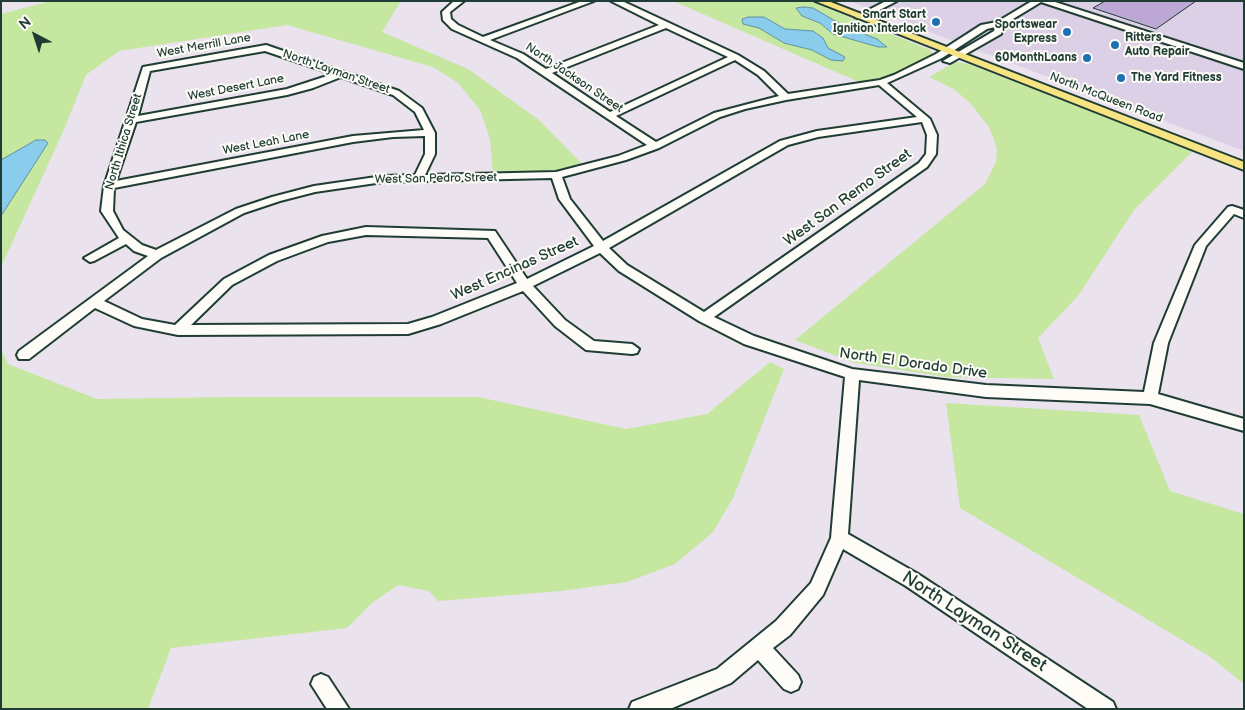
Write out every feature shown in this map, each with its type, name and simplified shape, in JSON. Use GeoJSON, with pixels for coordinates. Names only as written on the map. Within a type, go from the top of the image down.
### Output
{"type":"FeatureCollection","features":[{"type":"Feature","properties":{"kind":"main road","name":"North McQueen Road"},"geometry":{"type":"LineString","coordinates":[[819,1],[1244,155]]}},
{"type":"Feature","properties":{"kind":"main road","name":"North McQueen Road"},"geometry":{"type":"LineString","coordinates":[[841,1],[1244,166]]}},
{"type":"Feature","properties":{"kind":"street","name":"North Jackson Street"},"geometry":{"type":"LineString","coordinates":[[460,1],[452,5],[446,12],[447,20],[455,27],[520,56],[547,72],[608,116],[656,146]]}},
{"type":"Feature","properties":{"kind":"street"},"geometry":{"type":"LineString","coordinates":[[484,39],[590,1]]}},
{"type":"Feature","properties":{"kind":"street"},"geometry":{"type":"LineString","coordinates":[[615,1],[735,57],[761,74],[786,96]]}},
{"type":"Feature","properties":{"kind":"street"},"geometry":{"type":"LineString","coordinates":[[859,17],[893,1]]}},
{"type":"Feature","properties":{"kind":"street","name":"West San Pedro Street"},"geometry":{"type":"LineString","coordinates":[[957,50],[984,27],[999,24],[1038,1]]}},
{"type":"Feature","properties":{"kind":"street"},"geometry":{"type":"LineString","coordinates":[[1044,1],[1244,66]]}},
{"type":"Feature","properties":{"kind":"street","name":"West San Pedro Street"},"geometry":{"type":"LineString","coordinates":[[24,356],[157,255],[240,211],[276,198],[352,182],[419,177],[481,179],[556,176],[622,158],[656,146],[717,115],[786,96],[881,82],[998,32],[999,24]]}},
{"type":"Feature","properties":{"kind":"street"},"geometry":{"type":"LineString","coordinates":[[547,72],[666,25]]}},
{"type":"Feature","properties":{"kind":"street","name":"West Merrill Lane"},"geometry":{"type":"LineString","coordinates":[[146,69],[266,48]]}},
{"type":"Feature","properties":{"kind":"street","name":"North Layman Street"},"geometry":{"type":"LineString","coordinates":[[266,48],[343,73],[396,93],[419,110],[430,133],[430,154],[419,177]]}},
{"type":"Feature","properties":{"kind":"street"},"geometry":{"type":"LineString","coordinates":[[608,116],[735,57]]}},
{"type":"Feature","properties":{"kind":"street","name":"North Ithica Street"},"geometry":{"type":"LineString","coordinates":[[146,69],[132,120],[109,186],[107,211],[119,232],[138,248],[157,255]]}},
{"type":"Feature","properties":{"kind":"street","name":"West Desert Lane"},"geometry":{"type":"LineString","coordinates":[[132,120],[286,92],[310,86],[343,73]]}},
{"type":"Feature","properties":{"kind":"street"},"geometry":{"type":"LineString","coordinates":[[881,82],[925,118]]}},
{"type":"Feature","properties":{"kind":"street","name":"West Encinas Street"},"geometry":{"type":"LineString","coordinates":[[94,302],[139,323],[178,330],[408,329],[436,321],[525,285],[601,248],[784,142],[817,134],[925,118]]}},
{"type":"Feature","properties":{"kind":"street","name":"West San Remo Street"},"geometry":{"type":"LineString","coordinates":[[704,318],[923,165],[931,154],[932,135],[925,118]]}},
{"type":"Feature","properties":{"kind":"street","name":"West Leah Lane"},"geometry":{"type":"LineString","coordinates":[[109,186],[202,172],[353,139],[393,134],[430,133]]}},
{"type":"Feature","properties":{"kind":"street","name":"North El Dorado Drive"},"geometry":{"type":"LineString","coordinates":[[556,176],[566,199],[601,248],[623,268],[704,318],[749,340],[798,358],[852,374],[986,391],[1150,398],[1244,425]]}},
{"type":"Feature","properties":{"kind":"street"},"geometry":{"type":"LineString","coordinates":[[1150,398],[1162,343],[1201,245],[1238,212]]}},
{"type":"Feature","properties":{"kind":"street"},"geometry":{"type":"LineString","coordinates":[[178,330],[228,282],[273,258],[326,239],[366,231],[491,234],[525,285],[560,323],[591,346],[632,349]]}},
{"type":"Feature","properties":{"kind":"street"},"geometry":{"type":"LineString","coordinates":[[90,258],[127,239]]}},
{"type":"Feature","properties":{"kind":"street"},"geometry":{"type":"LineString","coordinates":[[639,709],[662,702],[724,676],[783,628],[817,589],[839,538],[852,374]]}},
{"type":"Feature","properties":{"kind":"street","name":"North Layman Street"},"geometry":{"type":"LineString","coordinates":[[839,538],[912,580],[1106,709]]}},
{"type":"Feature","properties":{"kind":"street"},"geometry":{"type":"LineString","coordinates":[[759,647],[791,682]]}},
{"type":"Feature","properties":{"kind":"street"},"geometry":{"type":"LineString","coordinates":[[321,684],[339,709]]}},
{"type":"Feature","properties":{"kind":"shaded area"},"geometry":{"type":"Polygon","coordinates":[[[849,1],[1244,1],[1244,151],[982,52],[849,1]]]}},
{"type":"Feature","properties":{"kind":"green space"},"geometry":{"type":"Polygon","coordinates":[[[51,1],[401,1],[382,32],[468,69],[539,120],[584,166],[539,174],[493,174],[490,139],[480,110],[458,83],[433,67],[287,25],[119,51],[86,75],[62,134],[1,267],[1,14],[51,1]]]}},
{"type":"Feature","properties":{"kind":"green space"},"geometry":{"type":"Polygon","coordinates":[[[673,1],[810,1],[930,50],[934,55],[897,74],[859,82],[673,1]]]}},
{"type":"Feature","properties":{"kind":"green space"},"geometry":{"type":"Polygon","coordinates":[[[955,62],[969,64],[1193,151],[1134,210],[1078,296],[1038,338],[1054,379],[947,377],[855,363],[795,340],[985,184],[996,162],[997,148],[989,127],[971,104],[954,89],[929,77],[955,62]]]}},
{"type":"Feature","properties":{"kind":"green space"},"geometry":{"type":"Polygon","coordinates":[[[1,349],[8,364],[97,399],[478,397],[626,429],[707,414],[770,362],[784,369],[733,498],[713,532],[675,564],[627,582],[561,591],[438,601],[429,591],[398,585],[372,603],[347,628],[171,648],[148,709],[1,709],[1,349]]]}},
{"type":"Feature","properties":{"kind":"green space"},"geometry":{"type":"Polygon","coordinates":[[[946,403],[1139,415],[1170,491],[1244,514],[1244,684],[1209,656],[960,508],[946,403]]]}},
{"type":"Feature","properties":{"kind":"water"},"geometry":{"type":"Polygon","coordinates":[[[796,8],[813,8],[844,26],[877,39],[887,47],[878,47],[833,34],[820,23],[802,16],[796,8]]]}},
{"type":"Feature","properties":{"kind":"water"},"geometry":{"type":"Polygon","coordinates":[[[764,17],[785,29],[813,31],[823,38],[828,48],[845,57],[843,61],[831,60],[812,50],[784,43],[759,28],[743,24],[742,19],[764,17]]]}},
{"type":"Feature","properties":{"kind":"water"},"geometry":{"type":"Polygon","coordinates":[[[36,140],[45,140],[48,143],[1,216],[1,160],[36,140]]]}},
{"type":"Feature","properties":{"kind":"building"},"geometry":{"type":"Polygon","coordinates":[[[1105,1],[1196,1],[1156,29],[1093,8],[1105,1]]]}},
{"type":"Feature","properties":{"kind":"place","name":"Smart Start Ignition Interlock"},"geometry":{"type":"Point","coordinates":[936,22]}},
{"type":"Feature","properties":{"kind":"place","name":"Sportswear Express"},"geometry":{"type":"Point","coordinates":[1067,32]}},
{"type":"Feature","properties":{"kind":"place","name":"Ritters Auto Repair"},"geometry":{"type":"Point","coordinates":[1115,45]}},
{"type":"Feature","properties":{"kind":"place","name":"60MonthLoans"},"geometry":{"type":"Point","coordinates":[1087,58]}},
{"type":"Feature","properties":{"kind":"place","name":"The Yard Fitness"},"geometry":{"type":"Point","coordinates":[1121,78]}}]}
